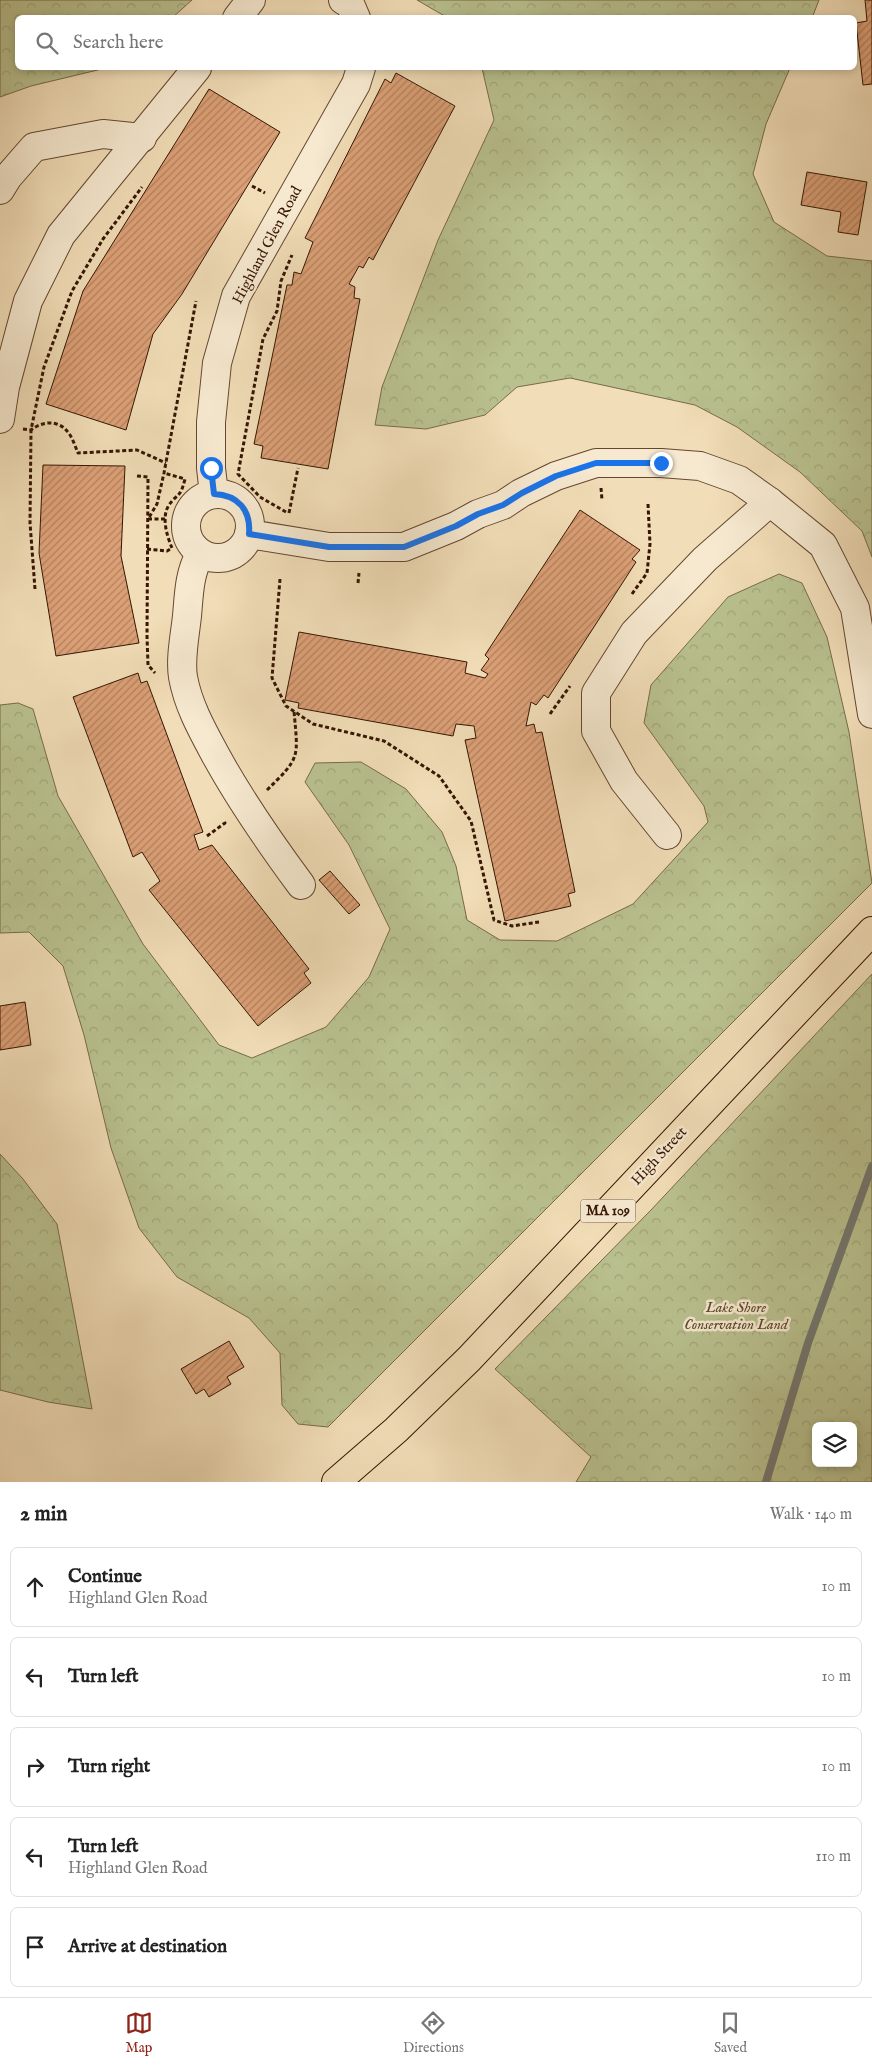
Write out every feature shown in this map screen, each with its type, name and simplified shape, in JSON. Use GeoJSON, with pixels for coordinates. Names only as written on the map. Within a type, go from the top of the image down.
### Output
{"type":"FeatureCollection","features":[{"type":"Feature","properties":{"kind":"main road","name":"High Street"},"geometry":{"type":"LineString","coordinates":[[336,1482],[396,1430],[469,1359],[872,931]]}},
{"type":"Feature","properties":{"kind":"street"},"geometry":{"type":"LineString","coordinates":[[239,15],[251,0]]}},
{"type":"Feature","properties":{"kind":"street"},"geometry":{"type":"LineString","coordinates":[[343,0],[350,4],[355,15]]}},
{"type":"Feature","properties":{"kind":"street"},"geometry":{"type":"LineString","coordinates":[[0,419],[5,387],[28,301],[61,235],[142,138],[195,70]]}},
{"type":"Feature","properties":{"kind":"street","name":"Highland Glen Road"},"geometry":{"type":"LineString","coordinates":[[214,494],[211,468],[211,422],[216,373],[236,296],[356,84],[360,70]]}},
{"type":"Feature","properties":{"kind":"street"},"geometry":{"type":"LineString","coordinates":[[0,190],[8,177],[34,147],[103,134],[142,138]]}},
{"type":"Feature","properties":{"kind":"street"},"geometry":{"type":"LineString","coordinates":[[249,534],[329,547],[404,547],[503,505],[556,476],[596,463],[661,463],[700,466],[739,480],[824,545],[855,608],[872,714]]}},
{"type":"Feature","properties":{"kind":"street"},"geometry":{"type":"LineString","coordinates":[[214,494],[225,495],[234,498],[242,505],[250,524],[249,534],[244,545],[235,554],[224,558],[212,558],[200,554],[192,546],[187,536],[185,524],[194,504],[203,497],[214,494]]}},
{"type":"Feature","properties":{"kind":"street"},"geometry":{"type":"LineString","coordinates":[[667,835],[624,781],[596,731],[596,693],[634,633],[705,560],[770,502]]}},
{"type":"Feature","properties":{"kind":"street"},"geometry":{"type":"LineString","coordinates":[[200,554],[192,568],[189,584],[183,676],[196,718],[234,787],[267,839],[301,885]]}},
{"type":"Feature","properties":{"kind":"path"},"geometry":{"type":"LineString","coordinates":[[252,186],[272,197]]}},
{"type":"Feature","properties":{"kind":"path"},"geometry":{"type":"LineString","coordinates":[[36,589],[30,523],[31,430],[44,367],[72,291],[103,239],[142,187]]}},
{"type":"Feature","properties":{"kind":"path"},"geometry":{"type":"LineString","coordinates":[[295,248],[281,281],[277,311],[263,339],[238,474],[260,497],[295,517]]}},
{"type":"Feature","properties":{"kind":"path"},"geometry":{"type":"LineString","coordinates":[[166,519],[148,519],[157,504],[164,474],[196,301]]}},
{"type":"Feature","properties":{"kind":"path"},"geometry":{"type":"LineString","coordinates":[[31,430],[40,423],[54,422],[67,430],[78,453],[137,450],[166,463]]}},
{"type":"Feature","properties":{"kind":"path"},"geometry":{"type":"LineString","coordinates":[[289,513],[298,468]]}},
{"type":"Feature","properties":{"kind":"path"},"geometry":{"type":"LineString","coordinates":[[148,550],[167,551],[172,548],[168,539],[167,506],[182,494],[185,479],[164,474]]}},
{"type":"Feature","properties":{"kind":"path"},"geometry":{"type":"LineString","coordinates":[[630,596],[646,573],[650,544],[648,504]]}},
{"type":"Feature","properties":{"kind":"path"},"geometry":{"type":"LineString","coordinates":[[280,579],[272,678],[286,706],[313,724],[384,741],[439,776],[471,821],[494,920],[512,926],[539,922]]}},
{"type":"Feature","properties":{"kind":"path"},"geometry":{"type":"LineString","coordinates":[[550,714],[572,683]]}},
{"type":"Feature","properties":{"kind":"path"},"geometry":{"type":"LineString","coordinates":[[265,792],[289,770],[298,753],[294,711]]}},
{"type":"Feature","properties":{"kind":"green space"},"geometry":{"type":"Polygon","coordinates":[[[0,0],[192,0],[175,15],[15,15],[15,70],[98,70],[31,86],[0,97],[0,0]]]}},
{"type":"Feature","properties":{"kind":"green space"},"geometry":{"type":"Polygon","coordinates":[[[417,0],[819,0],[813,15],[443,15],[417,0]]]}},
{"type":"Feature","properties":{"kind":"green space"},"geometry":{"type":"Polygon","coordinates":[[[482,70],[789,70],[766,124],[753,174],[774,222],[827,256],[872,261],[872,557],[862,531],[800,472],[737,427],[695,405],[570,378],[517,387],[485,415],[426,429],[375,425],[382,387],[438,240],[494,120],[482,70]]]}},
{"type":"Feature","properties":{"kind":"green space"},"geometry":{"type":"Polygon","coordinates":[[[779,574],[802,583],[827,637],[849,732],[872,883],[328,1427],[298,1424],[282,1405],[280,1353],[249,1318],[177,1277],[139,1228],[111,1148],[84,1035],[63,966],[29,932],[0,933],[0,705],[18,703],[33,709],[58,796],[143,944],[219,1045],[252,1058],[326,1027],[369,977],[390,929],[349,845],[305,782],[315,763],[361,762],[406,789],[442,832],[456,866],[467,920],[500,940],[557,941],[633,904],[708,822],[704,806],[644,723],[651,685],[728,597],[779,574]]]}},
{"type":"Feature","properties":{"kind":"green space","name":"Lake Shore Conservation Land"},"geometry":{"type":"Polygon","coordinates":[[[872,974],[872,1482],[576,1482],[591,1457],[495,1369],[651,1210],[872,974]]]}},
{"type":"Feature","properties":{"kind":"green space"},"geometry":{"type":"Polygon","coordinates":[[[0,1154],[23,1179],[57,1224],[92,1409],[48,1402],[0,1390],[0,1154]]]}},
{"type":"Feature","properties":{"kind":"building"},"geometry":{"type":"Polygon","coordinates":[[[865,0],[872,0],[872,84],[863,85],[857,23],[867,21],[865,0]]]}},
{"type":"Feature","properties":{"kind":"building"},"geometry":{"type":"Polygon","coordinates":[[[396,73],[455,106],[373,260],[369,257],[363,268],[359,266],[349,284],[355,287],[354,298],[360,299],[328,469],[261,458],[263,446],[254,444],[287,285],[292,285],[294,272],[301,274],[313,242],[305,238],[385,79],[391,83],[396,73]]]}},
{"type":"Feature","properties":{"kind":"building"},"geometry":{"type":"Polygon","coordinates":[[[209,89],[280,132],[182,294],[153,334],[126,430],[46,404],[83,291],[209,89]]]}},
{"type":"Feature","properties":{"kind":"building"},"geometry":{"type":"Polygon","coordinates":[[[807,172],[867,182],[858,235],[838,232],[841,212],[801,205],[807,172]]]}},
{"type":"Feature","properties":{"kind":"building"},"geometry":{"type":"Polygon","coordinates":[[[43,465],[125,466],[121,556],[139,643],[56,656],[39,553],[43,465]]]}},
{"type":"Feature","properties":{"kind":"building"},"geometry":{"type":"Polygon","coordinates":[[[580,510],[640,550],[632,559],[636,562],[548,698],[544,695],[536,705],[531,702],[526,726],[534,724],[536,733],[542,732],[575,892],[568,894],[571,906],[505,921],[465,740],[476,738],[474,726],[456,724],[453,736],[298,708],[299,703],[285,700],[299,632],[467,662],[465,673],[485,678],[488,674],[481,670],[489,659],[485,655],[580,510]]]}},
{"type":"Feature","properties":{"kind":"building"},"geometry":{"type":"Polygon","coordinates":[[[138,673],[141,683],[147,681],[203,832],[194,835],[199,850],[212,845],[309,969],[304,973],[311,983],[258,1026],[149,890],[160,881],[142,852],[133,857],[73,697],[138,673]]]}},
{"type":"Feature","properties":{"kind":"building"},"geometry":{"type":"Polygon","coordinates":[[[330,871],[360,905],[349,914],[319,880],[330,871]]]}},
{"type":"Feature","properties":{"kind":"building"},"geometry":{"type":"Polygon","coordinates":[[[25,1002],[31,1045],[0,1050],[0,1006],[25,1002]]]}},
{"type":"Feature","properties":{"kind":"building"},"geometry":{"type":"Polygon","coordinates":[[[229,1341],[244,1367],[227,1377],[231,1384],[209,1397],[204,1389],[196,1394],[181,1369],[229,1341]]]}},
{"type":"Feature","properties":{"kind":"waterway"},"geometry":{"type":"LineString","coordinates":[[766,1482],[808,1343],[872,1166]]}},
{"type":"Feature","properties":{"kind":"route"},"geometry":{"type":"LineString","coordinates":[[211,468],[214,494],[234,498],[242,505],[250,524],[249,534],[329,547],[404,547],[503,505],[556,476],[596,463],[661,463]]}}]}
